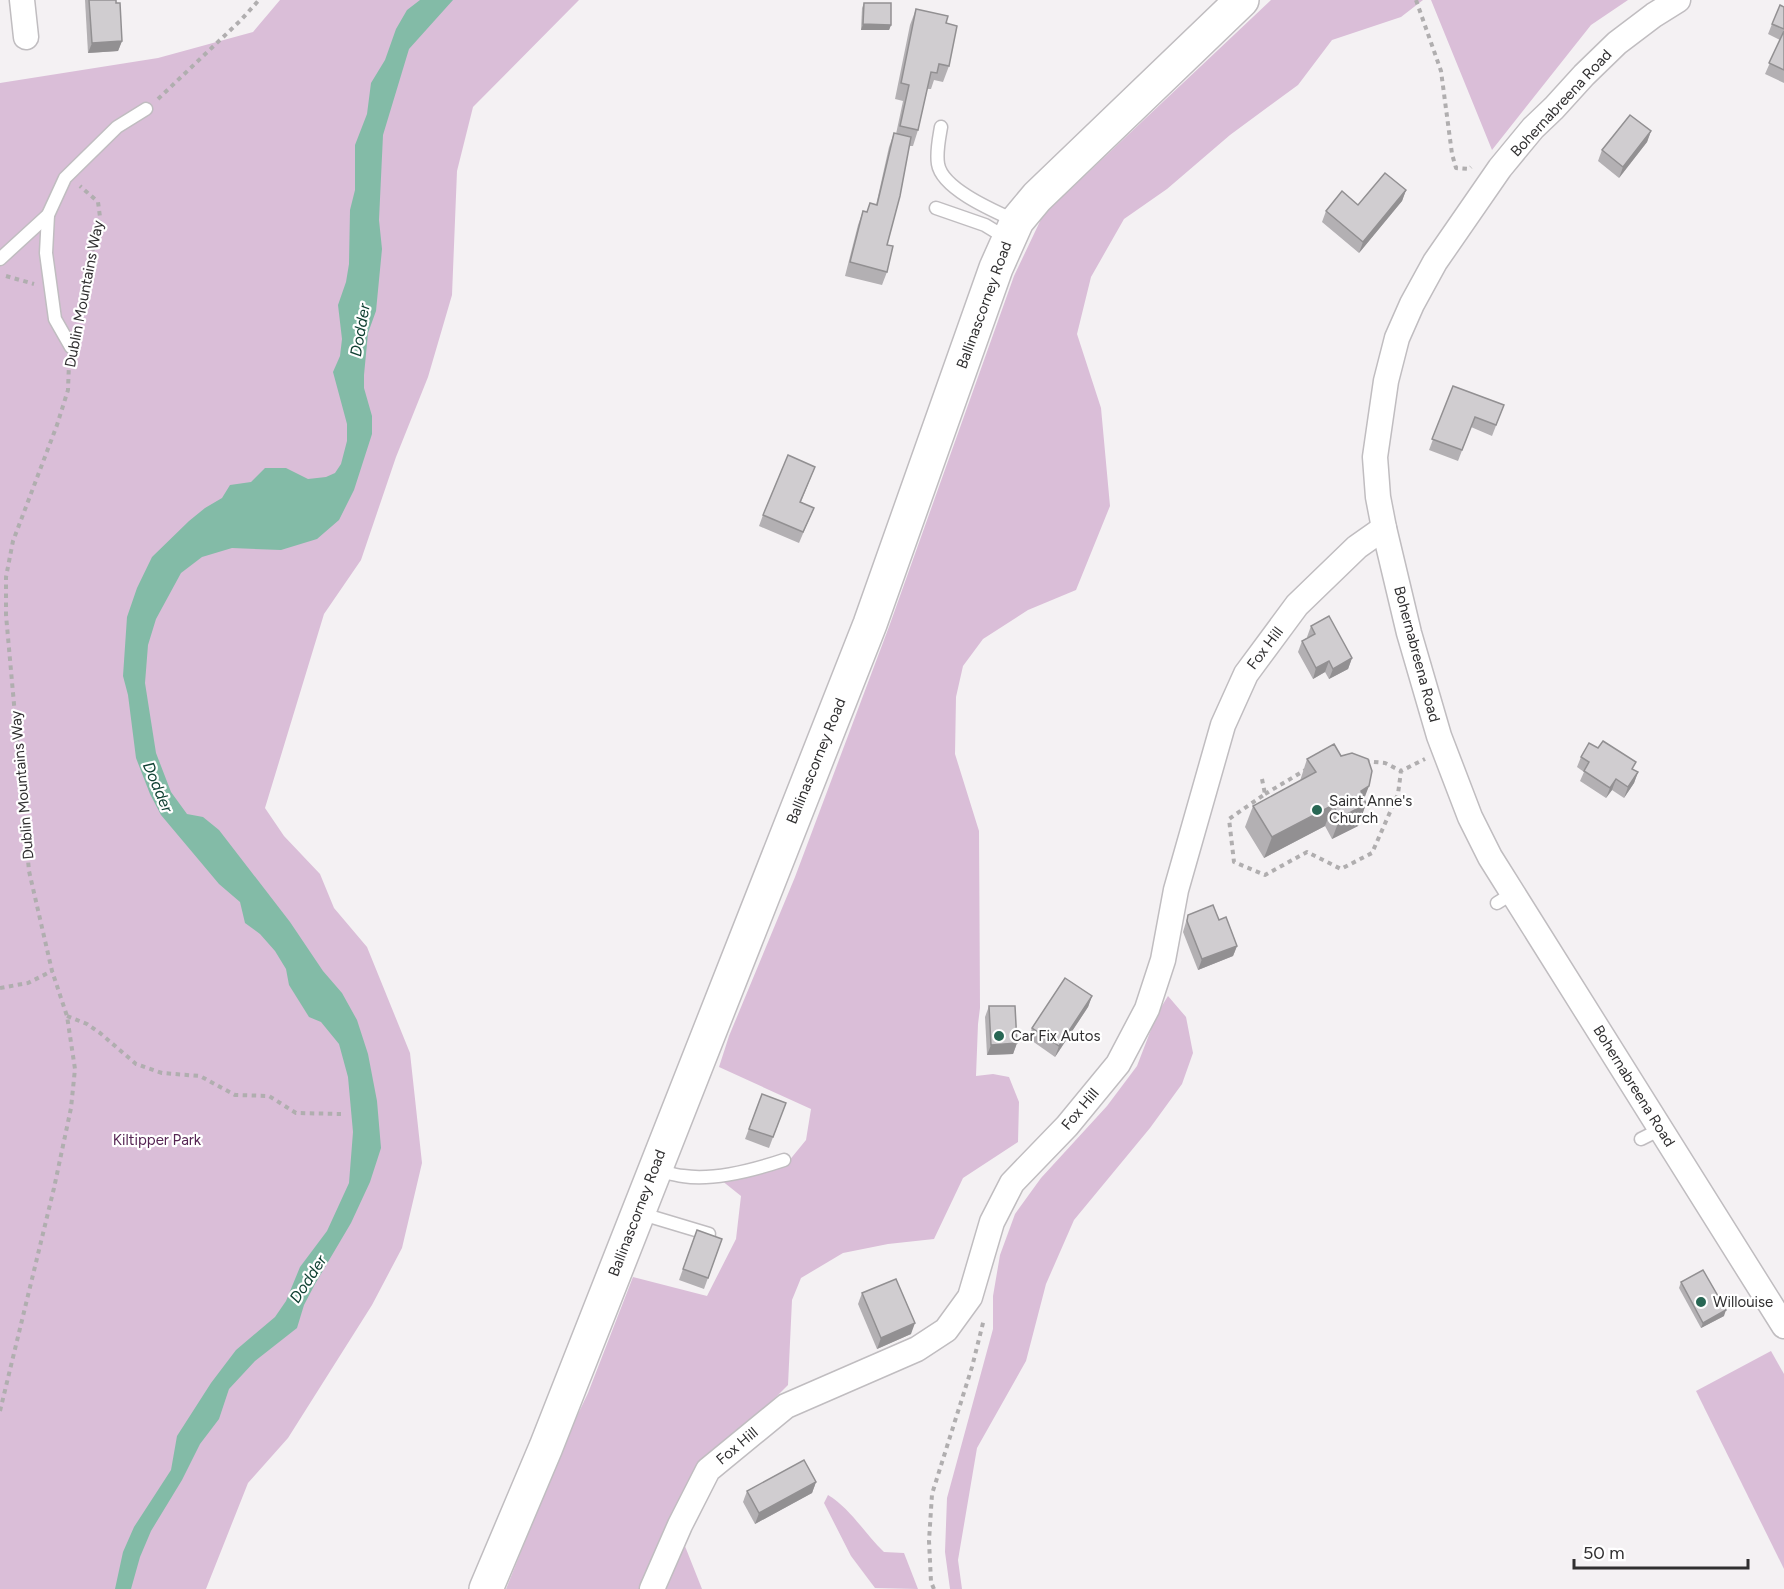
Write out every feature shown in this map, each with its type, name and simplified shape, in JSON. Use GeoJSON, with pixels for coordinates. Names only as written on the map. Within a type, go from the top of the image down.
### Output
{"type":"FeatureCollection","features":[{"type":"Feature","properties":{"kind":"main road","name":"Ballinascorney Road"},"geometry":{"type":"LineString","coordinates":[[486,1589],[546,1447],[870,624],[996,268],[1013,230],[1037,197],[1242,0]]}},
{"type":"Feature","properties":{"kind":"street"},"geometry":{"type":"LineString","coordinates":[[22,0],[26,37]]}},
{"type":"Feature","properties":{"kind":"street","name":"Bohernabreena Road"},"geometry":{"type":"LineString","coordinates":[[1678,0],[1617,43],[1533,128],[1500,168],[1435,262],[1397,338],[1386,381],[1375,457],[1378,497],[1410,633],[1446,754],[1505,898],[1651,1134],[1784,1326]]}},
{"type":"Feature","properties":{"kind":"street","name":"Fox Hill"},"geometry":{"type":"LineString","coordinates":[[652,1589],[708,1470],[786,1406],[918,1349],[946,1330],[970,1297],[992,1222],[1012,1184],[1067,1126],[1118,1064],[1147,1009],[1163,960],[1176,890],[1222,725],[1246,674],[1297,605],[1357,547],[1384,528]]}},
{"type":"Feature","properties":{"kind":"lane"},"geometry":{"type":"LineString","coordinates":[[70,347],[56,319],[50,289],[46,253],[48,215],[65,178],[117,127],[146,109]]}},
{"type":"Feature","properties":{"kind":"lane"},"geometry":{"type":"LineString","coordinates":[[941,127],[937,148],[938,167],[950,184],[991,209],[1013,230]]}},
{"type":"Feature","properties":{"kind":"lane"},"geometry":{"type":"LineString","coordinates":[[936,208],[984,225],[1013,230]]}},
{"type":"Feature","properties":{"kind":"lane"},"geometry":{"type":"LineString","coordinates":[[0,259],[48,215]]}},
{"type":"Feature","properties":{"kind":"lane"},"geometry":{"type":"LineString","coordinates":[[654,1169],[683,1176],[699,1177],[753,1170],[784,1160]]}},
{"type":"Feature","properties":{"kind":"lane"},"geometry":{"type":"LineString","coordinates":[[638,1212],[709,1234]]}},
{"type":"Feature","properties":{"kind":"path"},"geometry":{"type":"LineString","coordinates":[[146,109],[172,87],[259,0]]}},
{"type":"Feature","properties":{"kind":"path"},"geometry":{"type":"LineString","coordinates":[[1416,0],[1441,71],[1452,154],[1456,168],[1469,169],[1477,160]]}},
{"type":"Feature","properties":{"kind":"path","name":"Dublin Mountains Way"},"geometry":{"type":"LineString","coordinates":[[0,1411],[54,1188],[71,1108],[75,1069],[67,1016],[52,971],[30,871],[6,615],[6,577],[13,541],[68,390],[70,347],[100,217],[98,202],[80,186],[73,171]]}},
{"type":"Feature","properties":{"kind":"path"},"geometry":{"type":"LineString","coordinates":[[0,274],[50,289]]}},
{"type":"Feature","properties":{"kind":"path"},"geometry":{"type":"LineString","coordinates":[[1401,771],[1428,758],[1446,754]]}},
{"type":"Feature","properties":{"kind":"path"},"geometry":{"type":"LineString","coordinates":[[1362,760],[1385,762],[1401,771]]}},
{"type":"Feature","properties":{"kind":"path"},"geometry":{"type":"LineString","coordinates":[[1310,768],[1228,819],[1234,862],[1265,876],[1307,852],[1341,868],[1372,853],[1398,794],[1401,771]]}},
{"type":"Feature","properties":{"kind":"path"},"geometry":{"type":"LineString","coordinates":[[1262,779],[1265,794]]}},
{"type":"Feature","properties":{"kind":"path"},"geometry":{"type":"LineString","coordinates":[[0,988],[28,983],[52,971]]}},
{"type":"Feature","properties":{"kind":"path"},"geometry":{"type":"LineString","coordinates":[[67,1016],[87,1024],[100,1033],[135,1064],[162,1073],[200,1076],[235,1095],[269,1096],[296,1113],[341,1114]]}},
{"type":"Feature","properties":{"kind":"path"},"geometry":{"type":"LineString","coordinates":[[934,1589],[931,1582],[929,1541],[932,1494],[972,1367],[984,1318],[970,1297]]}},
{"type":"Feature","properties":{"kind":"green space","name":"Kiltipper Park"},"geometry":{"type":"Polygon","coordinates":[[[280,0],[579,0],[473,107],[457,171],[452,295],[428,377],[396,457],[361,560],[324,614],[265,808],[284,836],[320,874],[334,908],[367,947],[410,1053],[422,1163],[402,1248],[372,1305],[288,1438],[248,1483],[206,1589],[0,1589],[0,83],[158,58],[253,32],[280,0]]]}},
{"type":"Feature","properties":{"kind":"green space"},"geometry":{"type":"Polygon","coordinates":[[[1271,0],[1423,0],[1401,17],[1332,40],[1298,85],[1230,135],[1167,189],[1124,219],[1091,277],[1077,334],[1101,408],[1110,506],[1076,590],[1028,610],[983,639],[963,666],[956,697],[955,754],[979,831],[980,1008],[976,1076],[993,1074],[1009,1077],[1019,1102],[1018,1142],[963,1178],[934,1239],[888,1244],[843,1253],[801,1278],[792,1300],[788,1385],[761,1412],[675,1521],[702,1589],[506,1589],[567,1437],[588,1393],[633,1277],[707,1296],[736,1239],[741,1196],[721,1180],[754,1175],[788,1162],[806,1140],[811,1109],[719,1067],[729,1036],[795,877],[890,624],[1014,276],[1043,215],[1271,0]]]}},
{"type":"Feature","properties":{"kind":"green space"},"geometry":{"type":"Polygon","coordinates":[[[1431,0],[1628,0],[1591,25],[1492,150],[1431,0]]]}},
{"type":"Feature","properties":{"kind":"green space"},"geometry":{"type":"Polygon","coordinates":[[[1168,996],[1186,1017],[1193,1053],[1182,1084],[1150,1128],[1074,1220],[1046,1284],[1026,1361],[977,1448],[958,1560],[962,1589],[950,1589],[945,1552],[947,1498],[993,1329],[993,1296],[1000,1255],[1015,1214],[1041,1178],[1107,1106],[1137,1066],[1157,1014],[1168,996]]]}},
{"type":"Feature","properties":{"kind":"green space"},"geometry":{"type":"Polygon","coordinates":[[[1771,1351],[1784,1374],[1784,1569],[1696,1391],[1771,1351]]]}},
{"type":"Feature","properties":{"kind":"green space"},"geometry":{"type":"Polygon","coordinates":[[[828,1495],[851,1514],[884,1552],[904,1553],[918,1589],[875,1588],[851,1556],[824,1503],[828,1495]]]}},
{"type":"Feature","properties":{"kind":"water","name":"Dodder"},"geometry":{"type":"Polygon","coordinates":[[[420,0],[453,0],[409,49],[383,135],[379,220],[382,249],[376,311],[368,333],[364,375],[364,388],[372,416],[372,434],[354,490],[339,520],[317,539],[281,550],[232,548],[202,557],[181,573],[156,619],[148,645],[145,683],[156,753],[171,792],[187,814],[203,817],[219,830],[290,922],[323,971],[342,993],[357,1020],[368,1054],[377,1101],[381,1148],[370,1182],[351,1223],[304,1305],[297,1328],[255,1361],[229,1389],[219,1419],[200,1444],[182,1480],[151,1531],[140,1557],[131,1589],[115,1589],[123,1552],[134,1527],[171,1470],[177,1436],[211,1383],[236,1350],[275,1317],[286,1301],[300,1267],[327,1231],[349,1183],[353,1132],[348,1077],[339,1044],[321,1022],[309,1017],[289,985],[286,969],[275,951],[260,934],[245,923],[240,902],[219,884],[161,815],[150,794],[136,758],[128,695],[123,676],[127,617],[137,588],[152,557],[189,521],[222,498],[230,485],[251,482],[265,468],[286,468],[308,479],[326,477],[335,473],[341,464],[347,441],[347,424],[333,372],[340,356],[342,339],[338,305],[349,264],[350,210],[355,190],[355,145],[367,114],[371,83],[385,60],[396,29],[407,10],[420,0]]]}},
{"type":"Feature","properties":{"kind":"building"},"geometry":{"type":"Polygon","coordinates":[[[89,0],[116,0],[116,3],[120,3],[122,41],[92,43],[89,0]]]}},
{"type":"Feature","properties":{"kind":"building"},"geometry":{"type":"Polygon","coordinates":[[[864,3],[891,3],[891,25],[863,24],[864,3]]]}},
{"type":"Feature","properties":{"kind":"building"},"geometry":{"type":"Polygon","coordinates":[[[1780,5],[1784,7],[1784,29],[1772,24],[1780,5]]]}},
{"type":"Feature","properties":{"kind":"building"},"geometry":{"type":"Polygon","coordinates":[[[916,9],[948,16],[946,23],[957,26],[949,66],[939,64],[937,73],[931,72],[918,130],[900,126],[909,85],[901,83],[916,9]]]}},
{"type":"Feature","properties":{"kind":"building"},"geometry":{"type":"Polygon","coordinates":[[[1784,31],[1784,70],[1769,63],[1784,31]]]}},
{"type":"Feature","properties":{"kind":"building"},"geometry":{"type":"Polygon","coordinates":[[[1630,115],[1651,131],[1623,167],[1602,150],[1630,115]]]}},
{"type":"Feature","properties":{"kind":"building"},"geometry":{"type":"Polygon","coordinates":[[[894,133],[911,137],[900,196],[887,245],[893,246],[887,272],[850,262],[863,211],[867,212],[870,203],[877,205],[894,133]]]}},
{"type":"Feature","properties":{"kind":"building"},"geometry":{"type":"Polygon","coordinates":[[[1385,173],[1406,190],[1363,242],[1326,211],[1342,191],[1358,205],[1385,173]]]}},
{"type":"Feature","properties":{"kind":"building"},"geometry":{"type":"Polygon","coordinates":[[[1453,386],[1504,405],[1496,425],[1475,417],[1462,450],[1432,439],[1453,386]]]}},
{"type":"Feature","properties":{"kind":"building"},"geometry":{"type":"Polygon","coordinates":[[[788,455],[815,467],[800,502],[814,508],[803,532],[763,515],[788,455]]]}},
{"type":"Feature","properties":{"kind":"building"},"geometry":{"type":"Polygon","coordinates":[[[1329,616],[1352,658],[1333,669],[1329,661],[1316,668],[1302,641],[1315,634],[1311,626],[1329,616]]]}},
{"type":"Feature","properties":{"kind":"building"},"geometry":{"type":"Polygon","coordinates":[[[1603,741],[1636,762],[1632,769],[1638,772],[1628,787],[1616,779],[1610,788],[1584,771],[1589,762],[1581,757],[1589,743],[1598,748],[1603,741]]]}},
{"type":"Feature","properties":{"kind":"building"},"geometry":{"type":"Polygon","coordinates":[[[1334,744],[1341,756],[1352,753],[1368,759],[1372,771],[1369,786],[1361,791],[1366,804],[1340,818],[1333,805],[1272,837],[1253,806],[1316,772],[1307,759],[1334,744]]]}},
{"type":"Feature","properties":{"kind":"building"},"geometry":{"type":"Polygon","coordinates":[[[1213,905],[1219,920],[1226,917],[1237,946],[1202,959],[1187,921],[1188,915],[1213,905]]]}},
{"type":"Feature","properties":{"kind":"building"},"geometry":{"type":"Polygon","coordinates":[[[1065,978],[1092,996],[1059,1046],[1032,1028],[1065,978]]]}},
{"type":"Feature","properties":{"kind":"building","name":"Car Fix Autos"},"geometry":{"type":"Polygon","coordinates":[[[989,1006],[1015,1006],[1017,1043],[991,1045],[989,1006]]]}},
{"type":"Feature","properties":{"kind":"building"},"geometry":{"type":"Polygon","coordinates":[[[762,1094],[786,1103],[773,1137],[749,1129],[762,1094]]]}},
{"type":"Feature","properties":{"kind":"building"},"geometry":{"type":"Polygon","coordinates":[[[697,1230],[722,1239],[708,1278],[683,1269],[697,1230]]]}},
{"type":"Feature","properties":{"kind":"building","name":"Willouise"},"geometry":{"type":"Polygon","coordinates":[[[1703,1270],[1726,1310],[1703,1323],[1681,1282],[1703,1270]]]}},
{"type":"Feature","properties":{"kind":"building"},"geometry":{"type":"Polygon","coordinates":[[[896,1279],[915,1323],[881,1338],[862,1293],[896,1279]]]}},
{"type":"Feature","properties":{"kind":"building"},"geometry":{"type":"Polygon","coordinates":[[[804,1460],[816,1482],[759,1513],[747,1491],[804,1460]]]}},
{"type":"Feature","properties":{"kind":"place","name":"Saint Anne's Church"},"geometry":{"type":"Point","coordinates":[1317,810]}},
{"type":"Feature","properties":{"kind":"place","name":"Car Fix Autos"},"geometry":{"type":"Point","coordinates":[999,1036]}},
{"type":"Feature","properties":{"kind":"place","name":"Willouise"},"geometry":{"type":"Point","coordinates":[1701,1302]}}]}
